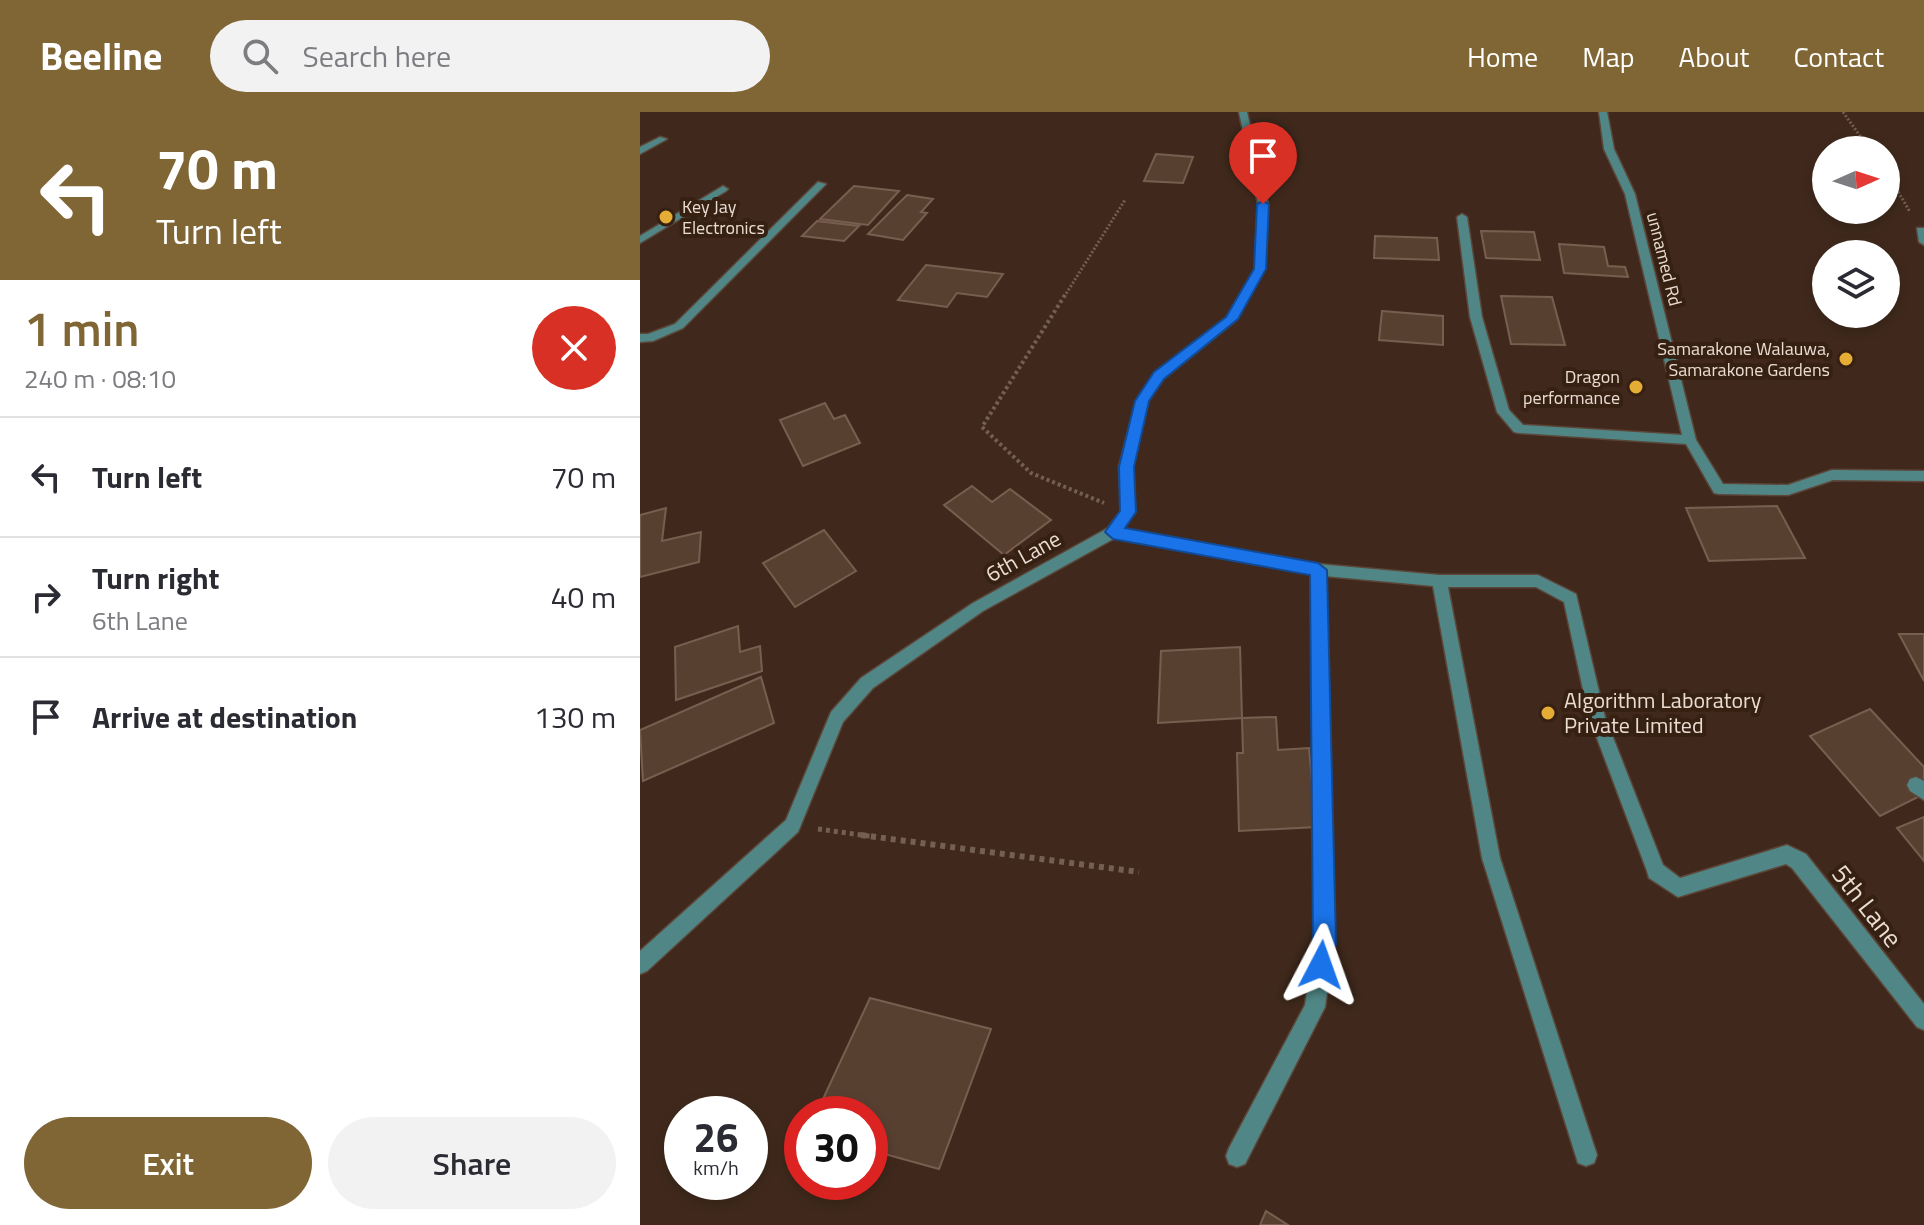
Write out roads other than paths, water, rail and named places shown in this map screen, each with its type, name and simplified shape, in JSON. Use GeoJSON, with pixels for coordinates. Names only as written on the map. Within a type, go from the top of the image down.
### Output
{"type":"FeatureCollection","features":[{"type":"Feature","properties":{"kind":"street","name":"6th Lane"},"geometry":{"type":"LineString","coordinates":[[640,964],[792,826],[837,717],[867,683],[978,607],[1113,532],[1128,512],[1126,467],[1142,401],[1159,376],[1231,319],[1260,269],[1263,204],[1243,112]]}},
{"type":"Feature","properties":{"kind":"street","name":"unnamed Rd"},"geometry":{"type":"LineString","coordinates":[[1603,112],[1609,149],[1630,194],[1690,440],[1719,489],[1788,490],[1832,475],[1924,476]]}},
{"type":"Feature","properties":{"kind":"street"},"geometry":{"type":"LineString","coordinates":[[640,151],[663,139]]}},
{"type":"Feature","properties":{"kind":"street"},"geometry":{"type":"LineString","coordinates":[[640,338],[649,338],[679,326],[821,184]]}},
{"type":"Feature","properties":{"kind":"street"},"geometry":{"type":"LineString","coordinates":[[640,240],[723,189]]}},
{"type":"Feature","properties":{"kind":"street"},"geometry":{"type":"LineString","coordinates":[[1462,217],[1476,317],[1503,412],[1519,429],[1690,440]]}},
{"type":"Feature","properties":{"kind":"street"},"geometry":{"type":"LineString","coordinates":[[1113,532],[1318,570],[1439,581],[1491,858],[1586,1155]]}},
{"type":"Feature","properties":{"kind":"street"},"geometry":{"type":"LineString","coordinates":[[1237,1156],[1315,1007],[1324,944],[1318,570]]}},
{"type":"Feature","properties":{"kind":"street","name":"5th Lane"},"geometry":{"type":"LineString","coordinates":[[1439,581],[1538,581],[1571,598],[1597,717],[1656,871],[1678,888],[1787,854],[1799,861],[1924,1020]]}},
{"type":"Feature","properties":{"kind":"place","name":"Key Jay Electronics"},"geometry":{"type":"Point","coordinates":[666,217]}},
{"type":"Feature","properties":{"kind":"place","name":"Samarakone Walauwa, Samarakone Gardens"},"geometry":{"type":"Point","coordinates":[1846,359]}},
{"type":"Feature","properties":{"kind":"place","name":"Dragon performance"},"geometry":{"type":"Point","coordinates":[1636,387]}},
{"type":"Feature","properties":{"kind":"place","name":"Algorithm Laboratory Private Limited"},"geometry":{"type":"Point","coordinates":[1548,713]}}]}
